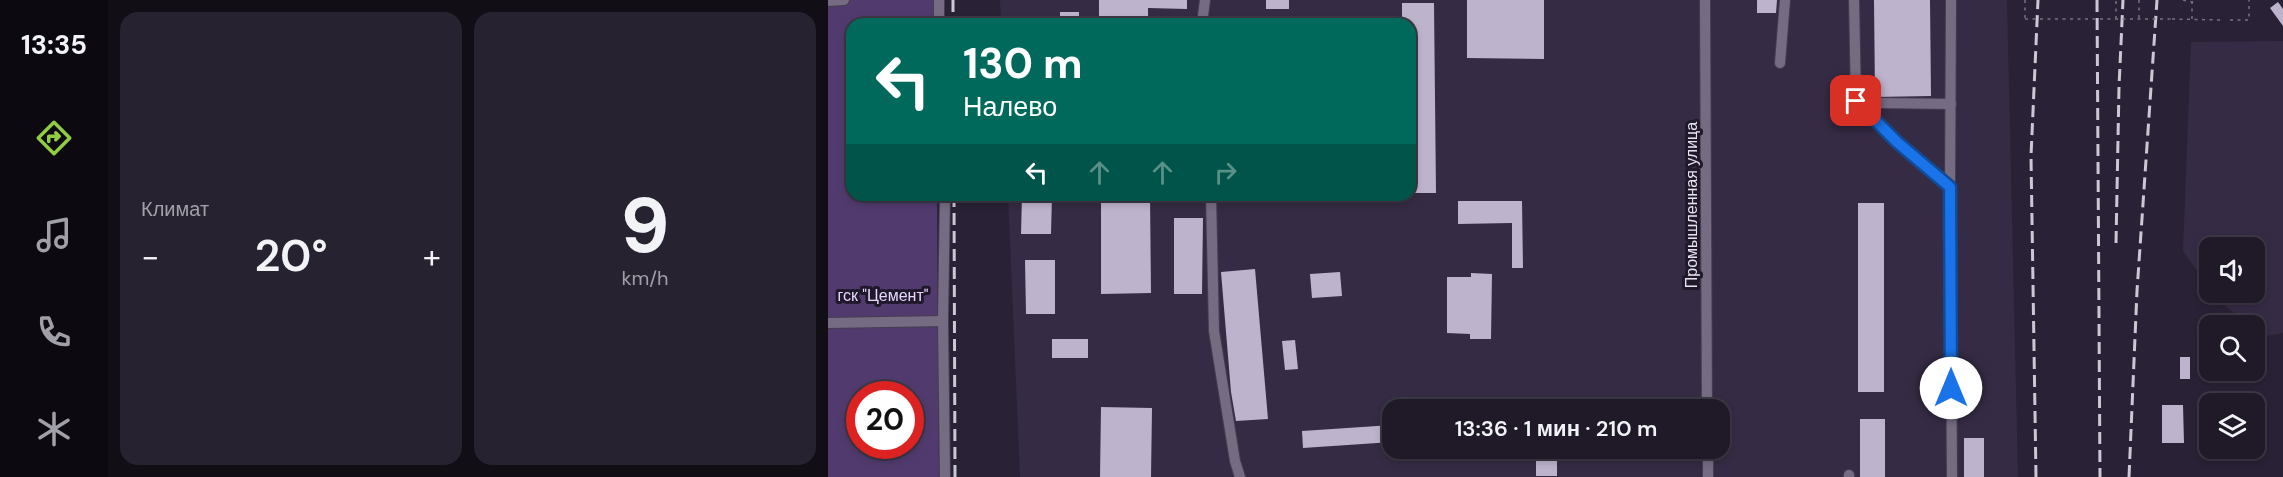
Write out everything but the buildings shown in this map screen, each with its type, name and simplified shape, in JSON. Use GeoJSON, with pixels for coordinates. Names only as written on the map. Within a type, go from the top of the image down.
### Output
{"type":"FeatureCollection","features":[{"type":"Feature","properties":{"kind":"street"},"geometry":{"type":"LineString","coordinates":[[828,1],[843,0]]}},
{"type":"Feature","properties":{"kind":"street"},"geometry":{"type":"LineString","coordinates":[[939,0],[939,18]]}},
{"type":"Feature","properties":{"kind":"street"},"geometry":{"type":"LineString","coordinates":[[1203,18],[1205,0]]}},
{"type":"Feature","properties":{"kind":"street","name":"Промышленная улица"},"geometry":{"type":"LineString","coordinates":[[1705,0],[1707,399]]}},
{"type":"Feature","properties":{"kind":"street"},"geometry":{"type":"LineString","coordinates":[[1780,63],[1785,0]]}},
{"type":"Feature","properties":{"kind":"street"},"geometry":{"type":"LineString","coordinates":[[1854,0],[1856,101],[1897,142],[1950,187]]}},
{"type":"Feature","properties":{"kind":"street"},"geometry":{"type":"LineString","coordinates":[[1951,0],[1952,477]]}},
{"type":"Feature","properties":{"kind":"street"},"geometry":{"type":"LineString","coordinates":[[1879,103],[1951,104]]}},
{"type":"Feature","properties":{"kind":"street"},"geometry":{"type":"LineString","coordinates":[[945,201],[943,321],[945,477]]}},
{"type":"Feature","properties":{"kind":"street"},"geometry":{"type":"LineString","coordinates":[[1211,201],[1214,331],[1235,461],[1240,477]]}},
{"type":"Feature","properties":{"kind":"street"},"geometry":{"type":"LineString","coordinates":[[828,323],[943,321]]}},
{"type":"Feature","properties":{"kind":"street"},"geometry":{"type":"LineString","coordinates":[[1707,459],[1708,477]]}},
{"type":"Feature","properties":{"kind":"path"},"geometry":{"type":"LineString","coordinates":[[2025,0],[2025,19],[2222,20]]}},
{"type":"Feature","properties":{"kind":"path"},"geometry":{"type":"LineString","coordinates":[[2116,0],[2116,19]]}},
{"type":"Feature","properties":{"kind":"path"},"geometry":{"type":"LineString","coordinates":[[2139,0],[2139,19]]}},
{"type":"Feature","properties":{"kind":"path"},"geometry":{"type":"LineString","coordinates":[[2183,0],[2192,2],[2195,0]]}},
{"type":"Feature","properties":{"kind":"path"},"geometry":{"type":"LineString","coordinates":[[2230,20],[2250,21],[2249,0]]}},
{"type":"Feature","properties":{"kind":"path"},"geometry":{"type":"LineString","coordinates":[[2192,2],[2192,19]]}},
{"type":"Feature","properties":{"kind":"shaded area"},"geometry":{"type":"Polygon","coordinates":[[[1000,0],[2007,0],[2018,477],[1020,477],[1008,201],[1416,201],[1416,18],[1001,18],[1000,0]]]}},
{"type":"Feature","properties":{"kind":"shaded area"},"geometry":{"type":"Polygon","coordinates":[[[2283,41],[2283,333],[2265,336],[2265,315],[2237,315],[2222,303],[2265,303],[2265,237],[2199,237],[2199,274],[2183,251],[2191,42],[2283,41]]]}},
{"type":"Feature","properties":{"kind":"green space","name":"гск \"Цемент\""},"geometry":{"type":"Polygon","coordinates":[[[828,0],[936,0],[936,18],[846,18],[846,201],[937,201],[939,477],[828,477],[828,0]]]}},
{"type":"Feature","properties":{"kind":"railway"},"geometry":{"type":"LineString","coordinates":[[953,0],[953,18]]}},
{"type":"Feature","properties":{"kind":"railway"},"geometry":{"type":"LineString","coordinates":[[2036,477],[2031,156],[2038,0]]}},
{"type":"Feature","properties":{"kind":"railway"},"geometry":{"type":"LineString","coordinates":[[2097,0],[2100,477]]}},
{"type":"Feature","properties":{"kind":"railway"},"geometry":{"type":"LineString","coordinates":[[2116,243],[2123,0]]}},
{"type":"Feature","properties":{"kind":"railway"},"geometry":{"type":"LineString","coordinates":[[2129,477],[2137,291],[2157,0]]}},
{"type":"Feature","properties":{"kind":"railway"},"geometry":{"type":"LineString","coordinates":[[954,201],[955,477]]}},
{"type":"Feature","properties":{"kind":"route"},"geometry":{"type":"LineString","coordinates":[[1856,101],[1897,142],[1950,187],[1951,388]]}}]}
